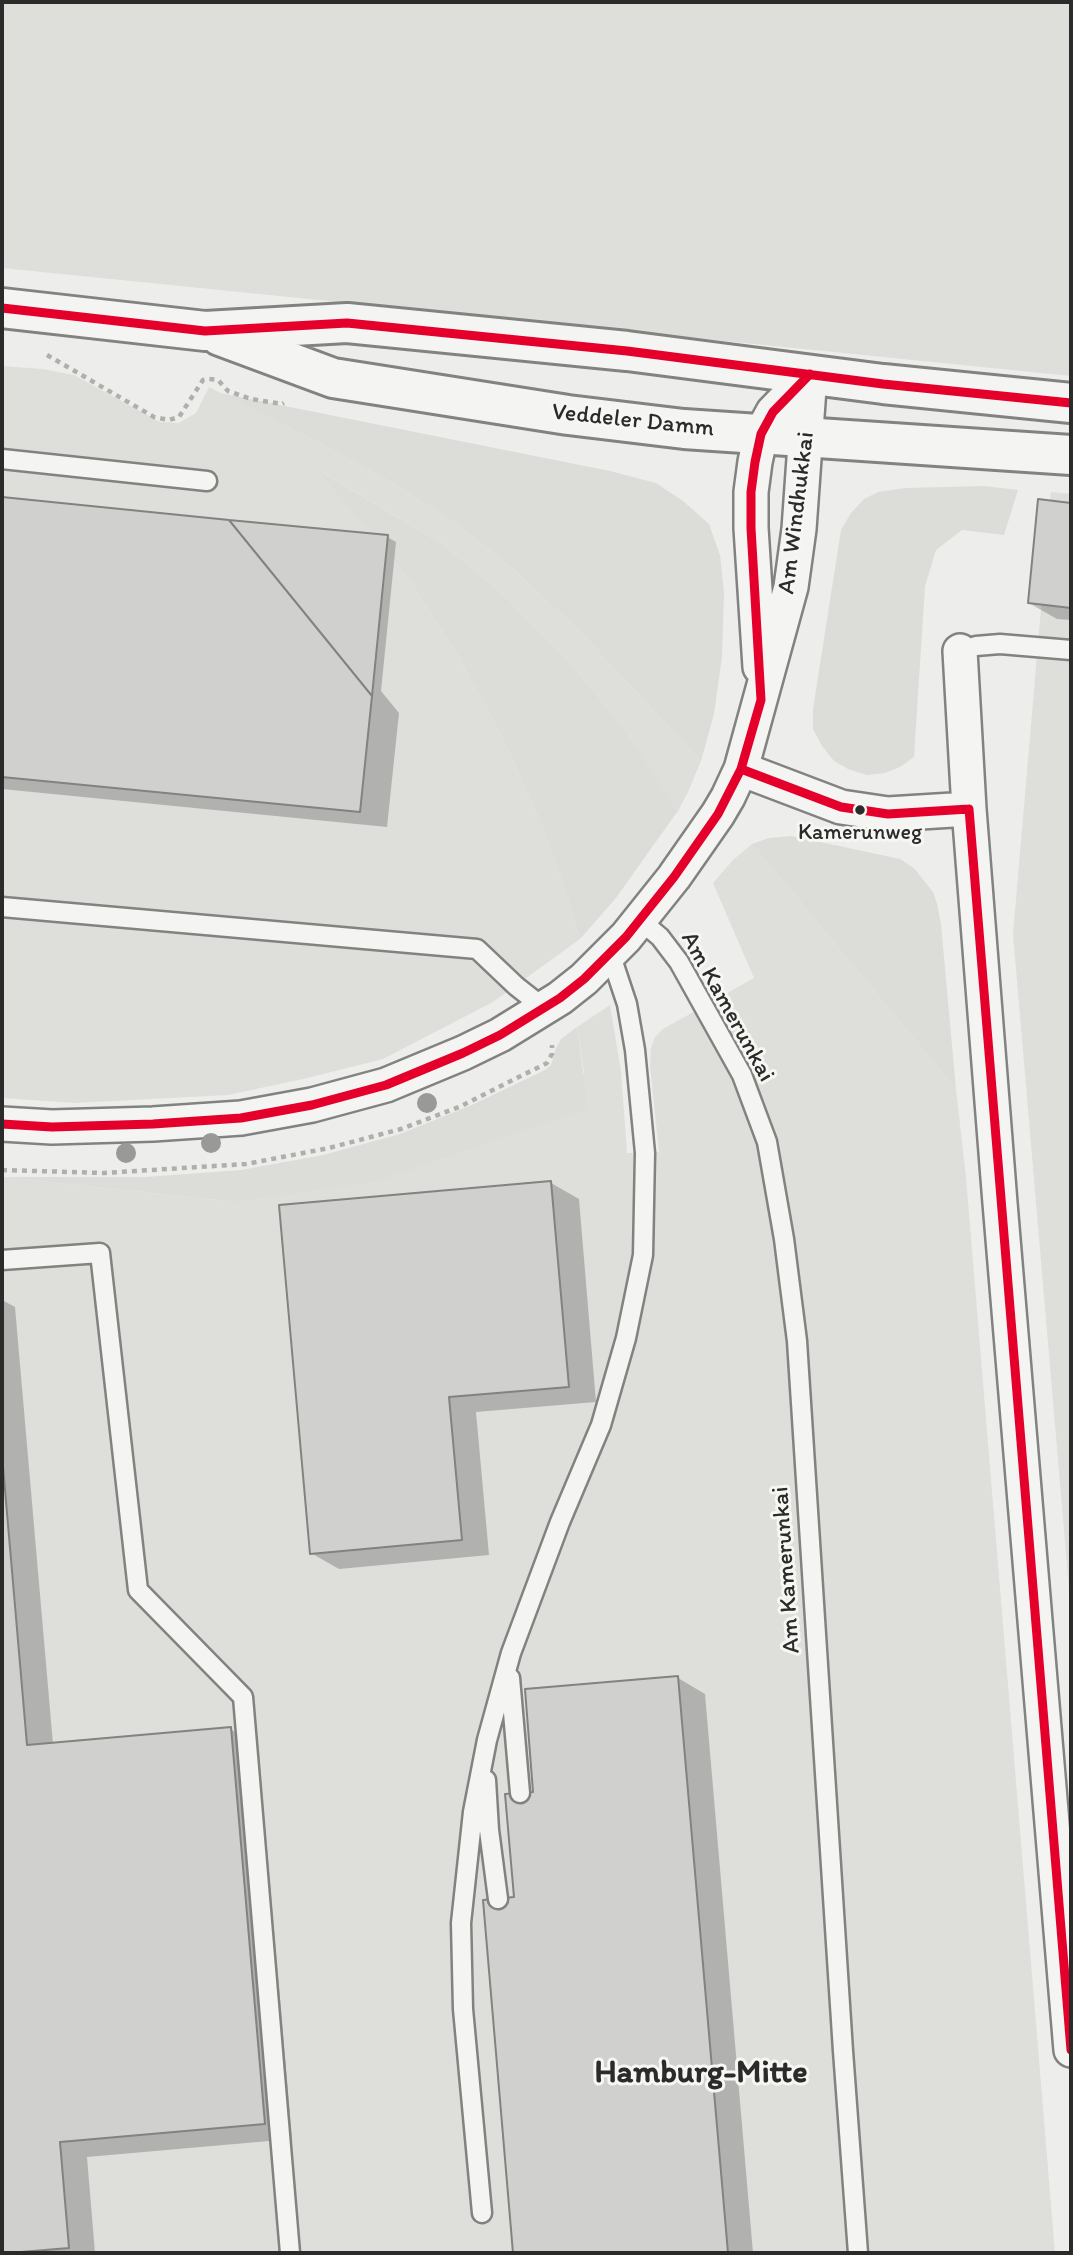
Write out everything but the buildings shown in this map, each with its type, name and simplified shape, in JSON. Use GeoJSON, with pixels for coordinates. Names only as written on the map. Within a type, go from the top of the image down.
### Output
{"type":"FeatureCollection","features":[{"type":"Feature","properties":{"kind":"main road","name":"Veddeler Damm"},"geometry":{"type":"LineString","coordinates":[[2,308],[205,331],[347,323],[627,351],[883,384],[1071,403]]}},
{"type":"Feature","properties":{"kind":"main road","name":"Veddeler Damm"},"geometry":{"type":"LineString","coordinates":[[205,331],[334,378],[568,415],[684,429],[1071,455]]}},
{"type":"Feature","properties":{"kind":"street","name":"Am Windhukkai"},"geometry":{"type":"LineString","coordinates":[[761,700],[751,505],[755,462],[761,434],[773,412],[810,374]]}},
{"type":"Feature","properties":{"kind":"street","name":"Am Windhukkai"},"geometry":{"type":"LineString","coordinates":[[2,1124],[52,1127],[153,1124],[241,1118],[291,1110],[375,1088],[425,1070],[500,1035],[560,998],[584,979],[641,921],[704,836],[728,797],[741,769],[791,587],[799,529],[810,374]]}},
{"type":"Feature","properties":{"kind":"street"},"geometry":{"type":"LineString","coordinates":[[960,652],[970,809],[1071,2050]]}},
{"type":"Feature","properties":{"kind":"street"},"geometry":{"type":"LineString","coordinates":[[741,769],[841,807],[888,814],[970,809]]}},
{"type":"Feature","properties":{"kind":"lane"},"geometry":{"type":"LineString","coordinates":[[2,459],[207,481]]}},
{"type":"Feature","properties":{"kind":"lane"},"geometry":{"type":"LineString","coordinates":[[960,652],[976,646],[1000,644],[1071,650]]}},
{"type":"Feature","properties":{"kind":"lane"},"geometry":{"type":"LineString","coordinates":[[2,907],[477,949],[544,1008]]}},
{"type":"Feature","properties":{"kind":"lane","name":"Am Kamerunkai"},"geometry":{"type":"LineString","coordinates":[[641,921],[660,937],[679,962],[742,1075],[767,1142],[784,1239],[797,1341],[858,2253]]}},
{"type":"Feature","properties":{"kind":"lane"},"geometry":{"type":"LineString","coordinates":[[482,2213],[463,2009],[461,1923],[473,1812],[486,1740],[511,1653],[560,1522],[601,1425],[626,1338],[643,1255],[645,1153],[635,1050],[627,1004],[610,953]]}},
{"type":"Feature","properties":{"kind":"lane"},"geometry":{"type":"LineString","coordinates":[[2,1260],[100,1253],[138,1590],[243,1698],[290,2253]]}},
{"type":"Feature","properties":{"kind":"lane"},"geometry":{"type":"LineString","coordinates":[[511,1653],[510,1689],[520,1793]]}},
{"type":"Feature","properties":{"kind":"lane"},"geometry":{"type":"LineString","coordinates":[[486,1740],[486,1787],[498,1899]]}},
{"type":"Feature","properties":{"kind":"path"},"geometry":{"type":"LineString","coordinates":[[37,348],[154,417],[169,420],[179,417],[203,380],[218,380],[228,391],[251,399],[282,404],[334,378]]}},
{"type":"Feature","properties":{"kind":"shaded area"},"geometry":{"type":"Polygon","coordinates":[[[2,2],[1071,2],[1071,376],[2,268],[2,2]]]}},
{"type":"Feature","properties":{"kind":"shaded area"},"geometry":{"type":"Polygon","coordinates":[[[2,366],[43,369],[74,375],[160,422],[179,423],[196,413],[209,387],[397,485],[458,525],[512,568],[579,631],[701,761],[677,813],[639,749],[611,712],[562,654],[507,598],[444,545],[320,471],[409,579],[458,656],[501,735],[538,816],[580,939],[493,1002],[383,1059],[228,1095],[75,1103],[2,1098],[2,366]]]}},
{"type":"Feature","properties":{"kind":"shaded area"},"geometry":{"type":"Polygon","coordinates":[[[220,393],[610,471],[656,483],[683,501],[709,524],[720,555],[724,593],[722,657],[714,714],[701,761],[579,631],[512,568],[458,525],[397,485],[220,393]]]}},
{"type":"Feature","properties":{"kind":"shaded area"},"geometry":{"type":"Polygon","coordinates":[[[318,470],[444,545],[507,598],[562,654],[611,712],[639,749],[677,812],[616,898],[580,939],[538,816],[501,735],[458,656],[409,579],[318,470]]]}},
{"type":"Feature","properties":{"kind":"shaded area"},"geometry":{"type":"Polygon","coordinates":[[[984,486],[1018,490],[1004,535],[962,530],[936,550],[925,586],[914,757],[885,773],[867,775],[848,769],[834,761],[813,729],[813,709],[841,530],[864,499],[878,492],[905,488],[984,486]]]}},
{"type":"Feature","properties":{"kind":"shaded area"},"geometry":{"type":"Polygon","coordinates":[[[1051,492],[1071,494],[1071,1612],[1013,934],[1051,492]]]}},
{"type":"Feature","properties":{"kind":"shaded area"},"geometry":{"type":"Polygon","coordinates":[[[792,836],[900,859],[914,868],[933,892],[941,924],[956,1089],[752,844],[769,838],[792,836]]]}},
{"type":"Feature","properties":{"kind":"shaded area"},"geometry":{"type":"Polygon","coordinates":[[[752,844],[956,1089],[966,1177],[1055,2253],[2,2253],[2,1177],[236,1202],[584,1073],[577,1027],[610,1005],[621,1071],[627,1153],[659,1152],[650,1066],[655,1037],[663,1029],[754,978],[713,883],[733,860],[752,844]]]}},
{"type":"Feature","properties":{"kind":"shaded area"},"geometry":{"type":"Polygon","coordinates":[[[577,1027],[588,1109],[377,1181],[236,1202],[2,1177],[145,1177],[241,1170],[323,1155],[400,1134],[474,1104],[545,1070],[551,1065],[561,1039],[577,1027]]]}},
{"type":"Feature","properties":{"kind":"transit line"},"geometry":{"type":"LineString","coordinates":[[2,308],[205,331],[347,323],[627,351],[883,384],[1071,403]]}},
{"type":"Feature","properties":{"kind":"transit line"},"geometry":{"type":"LineString","coordinates":[[2,1124],[52,1127],[153,1124],[241,1118],[312,1105],[386,1085],[463,1053],[500,1035],[560,998],[584,979],[626,937],[674,877],[718,814],[741,769],[761,700],[751,528],[751,492],[755,462],[761,434],[773,412],[810,374]]}},
{"type":"Feature","properties":{"kind":"transit line"},"geometry":{"type":"LineString","coordinates":[[741,769],[841,807],[888,814],[969,809]]}},
{"type":"Feature","properties":{"kind":"transit line"},"geometry":{"type":"LineString","coordinates":[[969,809],[1071,2050]]}},
{"type":"Feature","properties":{"kind":"place","name":"Kamerunweg"},"geometry":{"type":"Point","coordinates":[860,810]}},
{"type":"Feature","properties":{"kind":"district","name":"Hamburg-Mitte"},"geometry":{"type":"Point","coordinates":[701,2074]}}]}
